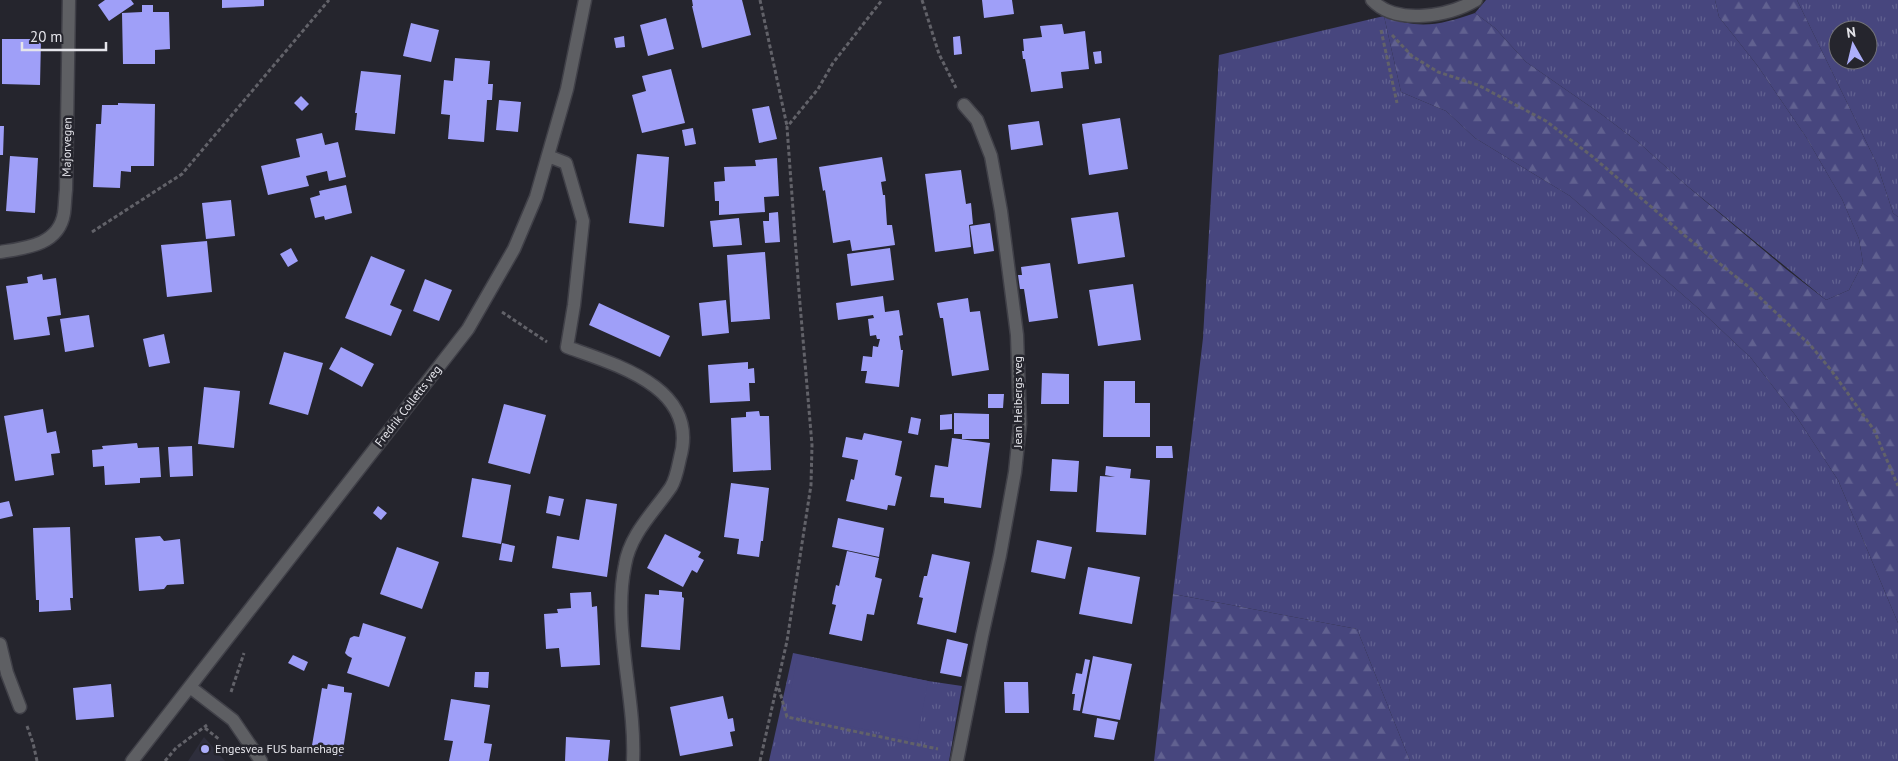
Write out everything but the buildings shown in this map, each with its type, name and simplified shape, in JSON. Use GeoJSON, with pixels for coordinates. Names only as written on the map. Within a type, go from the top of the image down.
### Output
{"type":"FeatureCollection","features":[{"type":"Feature","properties":{"kind":"street","name":"Majorvegen"},"geometry":{"type":"LineString","coordinates":[[0,252],[26,248],[44,242],[58,230],[64,215],[69,0]]}},
{"type":"Feature","properties":{"kind":"street","name":"Fredrik Colletts veg"},"geometry":{"type":"LineString","coordinates":[[132,761],[468,329],[514,249],[536,197],[567,89],[585,0]]}},
{"type":"Feature","properties":{"kind":"street"},"geometry":{"type":"LineString","coordinates":[[1374,1],[1390,11],[1408,15],[1428,16],[1476,0]]}},
{"type":"Feature","properties":{"kind":"street","name":"Jean Heibergs veg"},"geometry":{"type":"LineString","coordinates":[[958,757],[1000,555],[1015,472],[1020,424],[1017,335],[1001,211],[991,156],[976,120],[964,105]]}},
{"type":"Feature","properties":{"kind":"street"},"geometry":{"type":"LineString","coordinates":[[548,156],[566,163],[583,222],[574,305],[567,347],[612,363],[645,378],[668,398],[681,420],[683,447],[672,486],[652,511],[635,537],[625,563],[621,600],[632,707],[633,761]]}},
{"type":"Feature","properties":{"kind":"street"},"geometry":{"type":"LineString","coordinates":[[0,644],[7,673],[20,707]]}},
{"type":"Feature","properties":{"kind":"street"},"geometry":{"type":"LineString","coordinates":[[190,687],[233,720],[262,761]]}},
{"type":"Feature","properties":{"kind":"path"},"geometry":{"type":"LineString","coordinates":[[92,232],[182,174],[329,0]]}},
{"type":"Feature","properties":{"kind":"path"},"geometry":{"type":"LineString","coordinates":[[760,0],[787,127],[812,445],[811,485],[787,641],[760,761]]}},
{"type":"Feature","properties":{"kind":"path"},"geometry":{"type":"LineString","coordinates":[[787,127],[818,89],[833,63],[882,0]]}},
{"type":"Feature","properties":{"kind":"path"},"geometry":{"type":"LineString","coordinates":[[922,0],[939,54],[964,105]]}},
{"type":"Feature","properties":{"kind":"path"},"geometry":{"type":"LineString","coordinates":[[1374,1],[1397,103]]}},
{"type":"Feature","properties":{"kind":"path"},"geometry":{"type":"LineString","coordinates":[[1379,21],[1412,56],[1438,72],[1478,85],[1546,121],[1750,288],[1811,346],[1831,370],[1874,430],[1898,486]]}},
{"type":"Feature","properties":{"kind":"path"},"geometry":{"type":"LineString","coordinates":[[501,312],[548,343]]}},
{"type":"Feature","properties":{"kind":"path"},"geometry":{"type":"LineString","coordinates":[[777,682],[787,717],[958,757]]}},
{"type":"Feature","properties":{"kind":"path"},"geometry":{"type":"LineString","coordinates":[[20,707],[33,743],[36,761]]}},
{"type":"Feature","properties":{"kind":"path"},"geometry":{"type":"LineString","coordinates":[[165,761],[176,748],[205,728],[220,709]]}},
{"type":"Feature","properties":{"kind":"shaded area","name":"Engesvea FUS barnehage"},"geometry":{"type":"Polygon","coordinates":[[[204,737],[225,761],[188,761],[204,737]]]}},
{"type":"Feature","properties":{"kind":"green space"},"geometry":{"type":"Polygon","coordinates":[[[1486,0],[1715,0],[1719,17],[1757,65],[1806,137],[1842,199],[1859,239],[1863,263],[1849,290],[1826,300],[1686,185],[1638,142],[1526,62],[1495,28],[1475,13],[1486,0]]]}},
{"type":"Feature","properties":{"kind":"green space"},"geometry":{"type":"Polygon","coordinates":[[[1715,0],[1797,0],[1828,64],[1828,70],[1831,70],[1877,164],[1893,213],[1898,217],[1898,623],[1838,480],[1796,416],[1751,358],[1699,309],[1570,196],[1475,138],[1446,111],[1401,92],[1384,16],[1408,23],[1430,24],[1475,13],[1495,28],[1526,62],[1638,142],[1686,185],[1826,300],[1849,290],[1863,263],[1859,239],[1842,199],[1806,137],[1757,65],[1719,17],[1715,0]]]}},
{"type":"Feature","properties":{"kind":"green space"},"geometry":{"type":"Polygon","coordinates":[[[1797,0],[1898,0],[1898,217],[1893,213],[1877,164],[1831,70],[1878,70],[1878,20],[1828,20],[1828,64],[1797,0]]]}},
{"type":"Feature","properties":{"kind":"green space"},"geometry":{"type":"Polygon","coordinates":[[[1384,16],[1401,92],[1446,111],[1475,138],[1570,196],[1699,309],[1751,358],[1796,416],[1838,480],[1898,623],[1898,761],[1410,761],[1357,629],[1173,594],[1203,338],[1219,55],[1384,16]]]}},
{"type":"Feature","properties":{"kind":"green space"},"geometry":{"type":"Polygon","coordinates":[[[1173,594],[1357,629],[1410,761],[1154,761],[1173,594]]]}},
{"type":"Feature","properties":{"kind":"green space"},"geometry":{"type":"Polygon","coordinates":[[[793,653],[928,681],[962,686],[949,761],[769,761],[793,653]]]}},
{"type":"Feature","properties":{"kind":"green space"},"geometry":{"type":"Polygon","coordinates":[[[798,655],[928,681],[917,740],[786,713],[798,655]]]}},
{"type":"Feature","properties":{"kind":"place","name":"Engesvea FUS barnehage"},"geometry":{"type":"Point","coordinates":[205,749]}}]}
